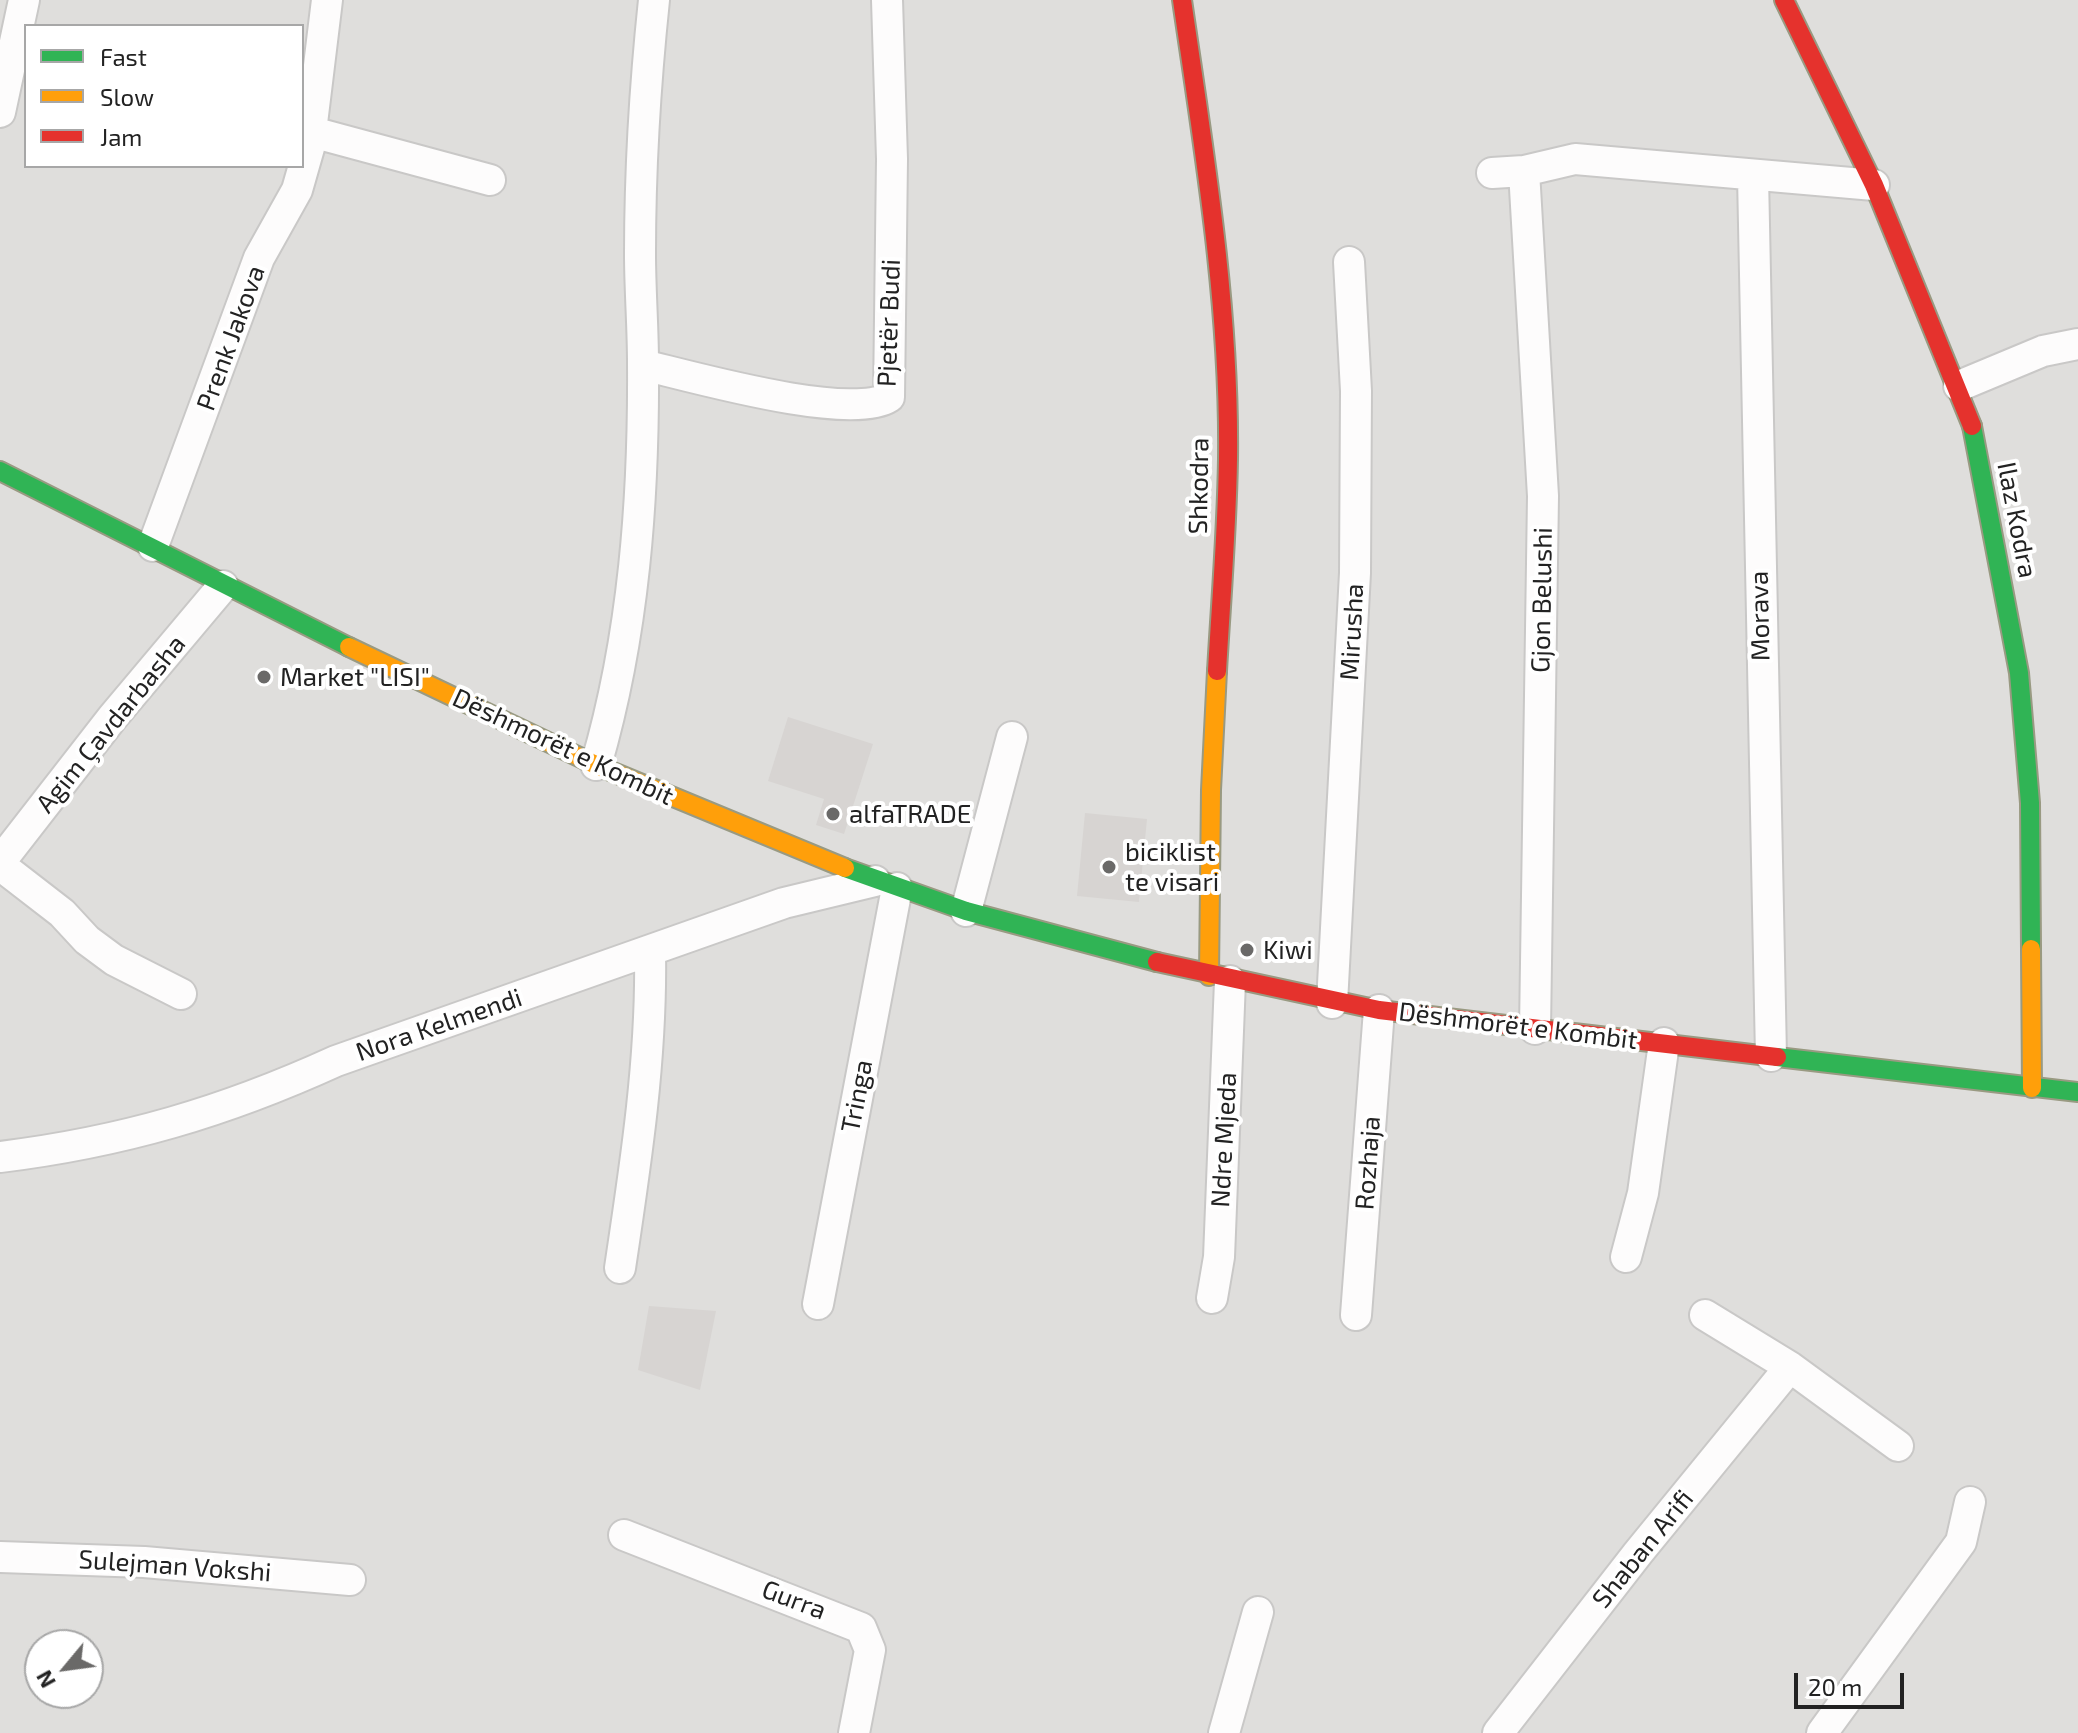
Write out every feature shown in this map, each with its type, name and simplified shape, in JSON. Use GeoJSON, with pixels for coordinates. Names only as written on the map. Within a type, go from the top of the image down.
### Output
{"type":"FeatureCollection","features":[{"type":"Feature","properties":{"kind":"main road","name":"Shkodra"},"geometry":{"type":"LineString","coordinates":[[1182,0],[1209,196],[1224,354],[1228,458],[1211,790],[1220,978]]}},
{"type":"Feature","properties":{"kind":"main road","name":"Ilaz Kodra"},"geometry":{"type":"LineString","coordinates":[[1784,0],[1874,185],[1959,386],[1973,429],[2019,673],[2030,803],[2032,1088]]}},
{"type":"Feature","properties":{"kind":"main road","name":"Dëshmorët e Kombit"},"geometry":{"type":"LineString","coordinates":[[6,484],[153,546],[223,586],[596,765],[886,885],[966,911],[1220,978],[1332,1003],[2078,1092]]}},
{"type":"Feature","properties":{"kind":"street"},"geometry":{"type":"LineString","coordinates":[[0,112],[24,0]]}},
{"type":"Feature","properties":{"kind":"street","name":"Prenk Jakova"},"geometry":{"type":"LineString","coordinates":[[304,163],[312,132],[327,0]]}},
{"type":"Feature","properties":{"kind":"street"},"geometry":{"type":"LineString","coordinates":[[596,765],[614,705],[635,572],[643,365],[640,257],[643,104],[654,0]]}},
{"type":"Feature","properties":{"kind":"street","name":"Pjetër Budi"},"geometry":{"type":"LineString","coordinates":[[643,365],[793,399],[852,404],[889,397],[892,159],[887,0]]}},
{"type":"Feature","properties":{"kind":"street"},"geometry":{"type":"LineString","coordinates":[[312,132],[490,180]]}},
{"type":"Feature","properties":{"kind":"street"},"geometry":{"type":"LineString","coordinates":[[1492,173],[1524,171],[1575,159],[1675,165],[1753,176],[1874,185]]}},
{"type":"Feature","properties":{"kind":"street","name":"Prenk Jakova"},"geometry":{"type":"LineString","coordinates":[[153,546],[259,258],[297,190],[303,168]]}},
{"type":"Feature","properties":{"kind":"street","name":"Gjon Belushi"},"geometry":{"type":"LineString","coordinates":[[1524,171],[1543,496],[1535,1029]]}},
{"type":"Feature","properties":{"kind":"street","name":"Morava"},"geometry":{"type":"LineString","coordinates":[[1753,176],[1771,1056]]}},
{"type":"Feature","properties":{"kind":"street","name":"Mirusha"},"geometry":{"type":"LineString","coordinates":[[1332,1003],[1355,573],[1356,391],[1349,262]]}},
{"type":"Feature","properties":{"kind":"street"},"geometry":{"type":"LineString","coordinates":[[1959,386],[2043,351],[2078,344]]}},
{"type":"Feature","properties":{"kind":"street","name":"Agim Çavdarbasha"},"geometry":{"type":"LineString","coordinates":[[181,994],[114,960],[0,863],[112,718],[223,586]]}},
{"type":"Feature","properties":{"kind":"street"},"geometry":{"type":"LineString","coordinates":[[966,911],[1012,737]]}},
{"type":"Feature","properties":{"kind":"street","name":"Nora Kelmendi"},"geometry":{"type":"LineString","coordinates":[[0,1157],[187,1121],[268,1092],[336,1061],[784,903],[886,885]]}},
{"type":"Feature","properties":{"kind":"street","name":"Tringa"},"geometry":{"type":"LineString","coordinates":[[818,1304],[886,885]]}},
{"type":"Feature","properties":{"kind":"street"},"geometry":{"type":"LineString","coordinates":[[620,1268],[637,1153],[651,1012],[650,951]]}},
{"type":"Feature","properties":{"kind":"street","name":"Ndre Mjeda"},"geometry":{"type":"LineString","coordinates":[[1212,1298],[1219,1257],[1220,978]]}},
{"type":"Feature","properties":{"kind":"street","name":"Rozhaja"},"geometry":{"type":"LineString","coordinates":[[1356,1315],[1379,1010]]}},
{"type":"Feature","properties":{"kind":"street"},"geometry":{"type":"LineString","coordinates":[[1626,1257],[1643,1193],[1664,1043]]}},
{"type":"Feature","properties":{"kind":"street"},"geometry":{"type":"LineString","coordinates":[[1705,1315],[1790,1367],[1898,1446]]}},
{"type":"Feature","properties":{"kind":"street","name":"Shaban Arifi"},"geometry":{"type":"LineString","coordinates":[[1498,1733],[1790,1367]]}},
{"type":"Feature","properties":{"kind":"street"},"geometry":{"type":"LineString","coordinates":[[1822,1733],[1961,1542],[1970,1502]]}},
{"type":"Feature","properties":{"kind":"street","name":"Gurra"},"geometry":{"type":"LineString","coordinates":[[624,1535],[861,1628],[870,1650],[854,1733]]}},
{"type":"Feature","properties":{"kind":"street","name":"Sulejman Vokshi"},"geometry":{"type":"LineString","coordinates":[[0,1557],[144,1562],[350,1580]]}},
{"type":"Feature","properties":{"kind":"street"},"geometry":{"type":"LineString","coordinates":[[1224,1733],[1258,1612]]}},
{"type":"Feature","properties":{"kind":"shaded area"},"geometry":{"type":"Polygon","coordinates":[[[0,0],[2078,0],[2078,1733],[0,1733],[0,0]]]}},
{"type":"Feature","properties":{"kind":"building"},"geometry":{"type":"Polygon","coordinates":[[[788,717],[873,744],[844,834],[816,825],[824,799],[768,781],[788,717]]]}},
{"type":"Feature","properties":{"kind":"building"},"geometry":{"type":"Polygon","coordinates":[[[1085,813],[1147,819],[1139,902],[1077,896],[1085,813]]]}},
{"type":"Feature","properties":{"kind":"building"},"geometry":{"type":"Polygon","coordinates":[[[649,1306],[716,1311],[700,1390],[638,1370],[649,1306]]]}},
{"type":"Feature","properties":{"kind":"traffic: fast"},"geometry":{"type":"LineString","coordinates":[[1972,426],[2019,673],[2030,803],[2031,949]]}},
{"type":"Feature","properties":{"kind":"traffic: fast"},"geometry":{"type":"LineString","coordinates":[[0,471],[349,647]]}},
{"type":"Feature","properties":{"kind":"traffic: fast"},"geometry":{"type":"LineString","coordinates":[[845,868],[966,911],[1157,962]]}},
{"type":"Feature","properties":{"kind":"traffic: fast"},"geometry":{"type":"LineString","coordinates":[[1777,1057],[2078,1092]]}},
{"type":"Feature","properties":{"kind":"traffic: slow"},"geometry":{"type":"LineString","coordinates":[[349,647],[596,765],[845,868]]}},
{"type":"Feature","properties":{"kind":"traffic: slow"},"geometry":{"type":"LineString","coordinates":[[1209,976],[1211,790],[1217,671]]}},
{"type":"Feature","properties":{"kind":"traffic: slow"},"geometry":{"type":"LineString","coordinates":[[2031,949],[2032,1088]]}},
{"type":"Feature","properties":{"kind":"traffic: jam"},"geometry":{"type":"LineString","coordinates":[[1182,0],[1214,229],[1225,344],[1227,486],[1217,671]]}},
{"type":"Feature","properties":{"kind":"traffic: jam"},"geometry":{"type":"LineString","coordinates":[[1784,0],[1874,185],[1972,426]]}},
{"type":"Feature","properties":{"kind":"traffic: jam"},"geometry":{"type":"LineString","coordinates":[[1157,962],[1379,1010],[1777,1057]]}},
{"type":"Feature","properties":{"kind":"place","name":"Market \"LISI\""},"geometry":{"type":"Point","coordinates":[264,677]}},
{"type":"Feature","properties":{"kind":"place","name":"alfaTRADE"},"geometry":{"type":"Point","coordinates":[833,814]}},
{"type":"Feature","properties":{"kind":"place","name":"biciklist te visari"},"geometry":{"type":"Point","coordinates":[1109,867]}},
{"type":"Feature","properties":{"kind":"place","name":"Kiwi"},"geometry":{"type":"Point","coordinates":[1247,950]}}]}
